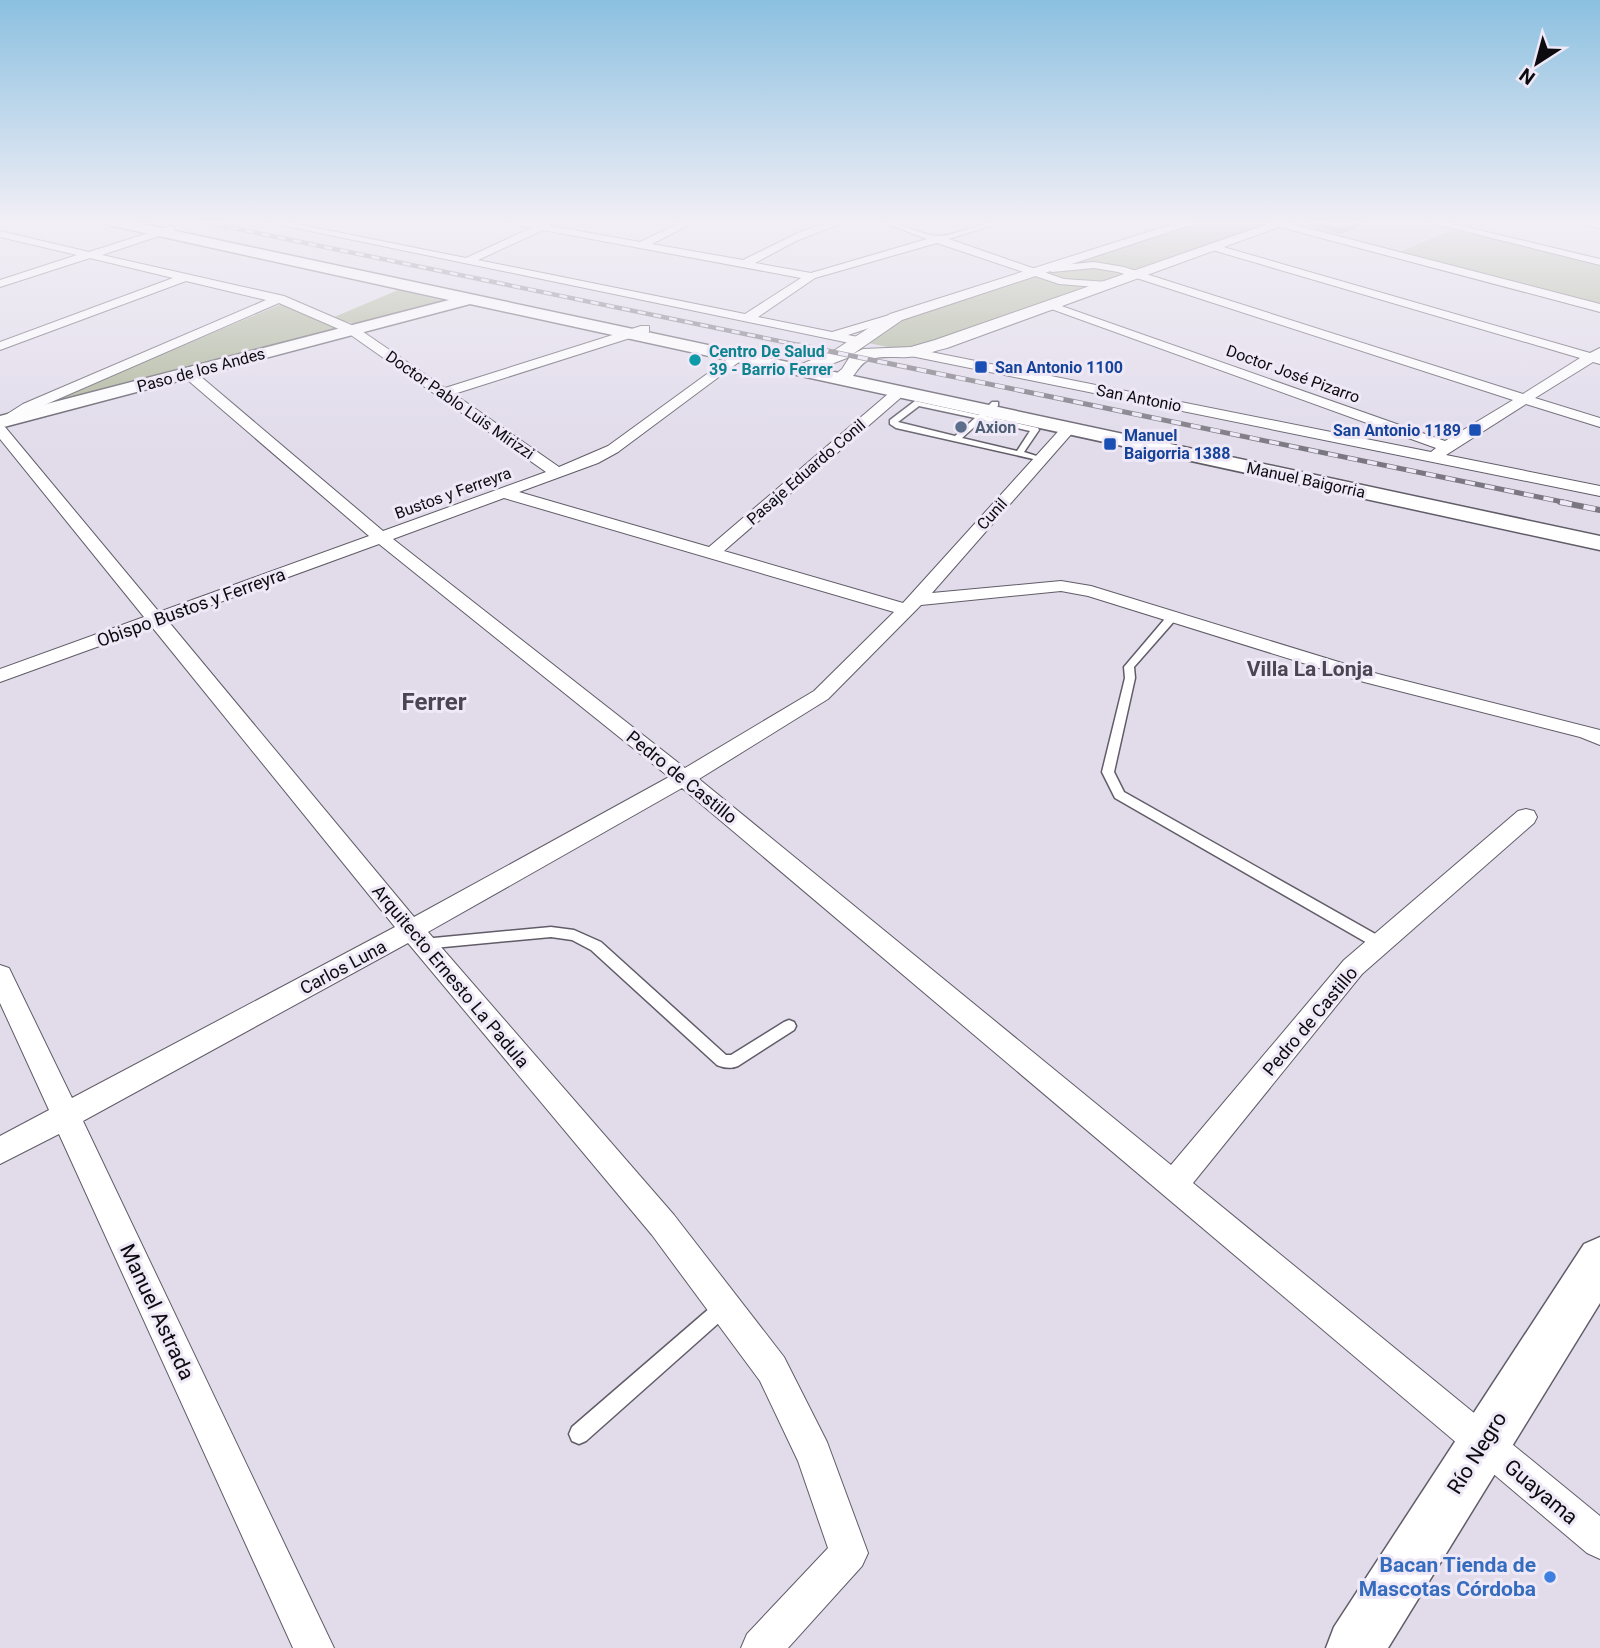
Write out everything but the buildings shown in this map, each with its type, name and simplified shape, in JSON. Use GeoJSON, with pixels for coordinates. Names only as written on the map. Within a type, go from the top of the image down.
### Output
{"type":"FeatureCollection","features":[{"type":"Feature","properties":{"kind":"main road","name":"Paso de los Andes"},"geometry":{"type":"LineString","coordinates":[[2,424],[475,298]]}},
{"type":"Feature","properties":{"kind":"main road","name":"Manuel Baigorria"},"geometry":{"type":"LineString","coordinates":[[482,298],[845,375],[960,404]]}},
{"type":"Feature","properties":{"kind":"main road","name":"Manuel Baigorria"},"geometry":{"type":"LineString","coordinates":[[845,375],[900,391],[1600,543]]}},
{"type":"Feature","properties":{"kind":"main road","name":"Manuel Baigorria"},"geometry":{"type":"LineString","coordinates":[[1018,417],[1600,534]]}},
{"type":"Feature","properties":{"kind":"main road","name":"Río Negro"},"geometry":{"type":"LineString","coordinates":[[1356,1648],[1600,1260]]}},
{"type":"Feature","properties":{"kind":"street"},"geometry":{"type":"LineString","coordinates":[[0,346],[130,298]]}},
{"type":"Feature","properties":{"kind":"street"},"geometry":{"type":"LineString","coordinates":[[2,424],[28,407],[281,298]]}},
{"type":"Feature","properties":{"kind":"street","name":"Doctor Pablo Luis Mirizzi"},"geometry":{"type":"LineString","coordinates":[[281,298],[352,330],[558,473]]}},
{"type":"Feature","properties":{"kind":"street","name":"San Antonio"},"geometry":{"type":"LineString","coordinates":[[642,298],[911,352],[1440,452],[1600,491]]}},
{"type":"Feature","properties":{"kind":"street"},"geometry":{"type":"LineString","coordinates":[[746,319],[778,298]]}},
{"type":"Feature","properties":{"kind":"street"},"geometry":{"type":"LineString","coordinates":[[832,336],[958,298]]}},
{"type":"Feature","properties":{"kind":"street"},"geometry":{"type":"LineString","coordinates":[[845,375],[858,359],[870,353],[911,352],[941,344],[1072,298]]}},
{"type":"Feature","properties":{"kind":"street"},"geometry":{"type":"LineString","coordinates":[[1208,298],[1600,423]]}},
{"type":"Feature","properties":{"kind":"street"},"geometry":{"type":"LineString","coordinates":[[1391,298],[1597,357]]}},
{"type":"Feature","properties":{"kind":"street"},"geometry":{"type":"LineString","coordinates":[[1563,298],[1600,308]]}},
{"type":"Feature","properties":{"kind":"street","name":"Doctor José Pizarro"},"geometry":{"type":"LineString","coordinates":[[1049,306],[1440,452]]}},
{"type":"Feature","properties":{"kind":"street"},"geometry":{"type":"LineString","coordinates":[[808,367],[841,354],[897,317]]}},
{"type":"Feature","properties":{"kind":"street"},"geometry":{"type":"LineString","coordinates":[[441,394],[638,331]]}},
{"type":"Feature","properties":{"kind":"street","name":"Bustos y Ferreyra"},"geometry":{"type":"LineString","coordinates":[[382,538],[593,460],[613,449],[745,353]]}},
{"type":"Feature","properties":{"kind":"street"},"geometry":{"type":"LineString","coordinates":[[1440,452],[1597,357]]}},
{"type":"Feature","properties":{"kind":"street","name":"Pedro de Castillo"},"geometry":{"type":"LineString","coordinates":[[188,373],[382,538],[684,778],[1483,1443]]}},
{"type":"Feature","properties":{"kind":"street","name":"Pasaje Eduardo Conil"},"geometry":{"type":"LineString","coordinates":[[712,554],[900,391]]}},
{"type":"Feature","properties":{"kind":"street","name":"Arquitecto Ernesto La Padula"},"geometry":{"type":"LineString","coordinates":[[2,424],[156,620],[417,937],[663,1225],[725,1306],[772,1369],[814,1455],[849,1553]]}},
{"type":"Feature","properties":{"kind":"street","name":"Cunil"},"geometry":{"type":"LineString","coordinates":[[911,605],[1069,428]]}},
{"type":"Feature","properties":{"kind":"street"},"geometry":{"type":"LineString","coordinates":[[504,493],[712,554],[911,605],[1061,586],[1091,591],[1371,678],[1587,732],[1600,738]]}},
{"type":"Feature","properties":{"kind":"street","name":"Obispo Bustos y Ferreyra"},"geometry":{"type":"LineString","coordinates":[[0,676],[382,538]]}},
{"type":"Feature","properties":{"kind":"street","name":"Carlos Luna"},"geometry":{"type":"LineString","coordinates":[[0,1151],[417,937],[684,778],[821,695],[911,605]]}},
{"type":"Feature","properties":{"kind":"street","name":"Pedro de Castillo"},"geometry":{"type":"LineString","coordinates":[[1173,1185],[1353,967],[1526,817]]}},
{"type":"Feature","properties":{"kind":"street","name":"Manuel Astrada"},"geometry":{"type":"LineString","coordinates":[[0,975],[312,1647]]}},
{"type":"Feature","properties":{"kind":"street","name":"Guayama"},"geometry":{"type":"LineString","coordinates":[[1483,1443],[1600,1541]]}},
{"type":"Feature","properties":{"kind":"street"},"geometry":{"type":"LineString","coordinates":[[761,1648],[849,1553]]}},
{"type":"Feature","properties":{"kind":"lane"},"geometry":{"type":"LineString","coordinates":[[960,404],[918,403],[894,422],[1042,459]]}},
{"type":"Feature","properties":{"kind":"lane"},"geometry":{"type":"LineString","coordinates":[[957,439],[987,410]]}},
{"type":"Feature","properties":{"kind":"lane"},"geometry":{"type":"LineString","coordinates":[[1018,417],[1035,430],[1018,453]]}},
{"type":"Feature","properties":{"kind":"lane"},"geometry":{"type":"LineString","coordinates":[[1173,616],[1129,667],[1130,678],[1108,772],[1119,795],[1381,944]]}},
{"type":"Feature","properties":{"kind":"lane"},"geometry":{"type":"LineString","coordinates":[[417,937],[551,932],[574,935],[596,946],[722,1061],[733,1062],[789,1026]]}},
{"type":"Feature","properties":{"kind":"lane"},"geometry":{"type":"LineString","coordinates":[[579,1434],[725,1306]]}},
{"type":"Feature","properties":{"kind":"green space"},"geometry":{"type":"Polygon","coordinates":[[[379,298],[431,298],[448,302],[356,324],[332,318],[379,298]]]}},
{"type":"Feature","properties":{"kind":"green space"},"geometry":{"type":"Polygon","coordinates":[[[961,298],[1067,298],[911,352],[859,341],[888,322],[961,298]]]}},
{"type":"Feature","properties":{"kind":"green space"},"geometry":{"type":"Polygon","coordinates":[[[1573,298],[1600,298],[1600,305],[1573,298]]]}},
{"type":"Feature","properties":{"kind":"green space"},"geometry":{"type":"Polygon","coordinates":[[[279,305],[286,305],[338,329],[35,408],[279,305]]]}},
{"type":"Feature","properties":{"kind":"railway"},"geometry":{"type":"LineString","coordinates":[[571,298],[808,347]]}},
{"type":"Feature","properties":{"kind":"railway"},"geometry":{"type":"LineString","coordinates":[[799,345],[1568,503]]}},
{"type":"Feature","properties":{"kind":"railway"},"geometry":{"type":"LineString","coordinates":[[1560,502],[1600,510]]}},
{"type":"Feature","properties":{"kind":"place","name":"Centro De Salud 39 - Barrio Ferrer"},"geometry":{"type":"Point","coordinates":[695,360]}},
{"type":"Feature","properties":{"kind":"place","name":"San Antonio 1100"},"geometry":{"type":"Point","coordinates":[981,367]}},
{"type":"Feature","properties":{"kind":"place","name":"Axion"},"geometry":{"type":"Point","coordinates":[961,427]}},
{"type":"Feature","properties":{"kind":"place","name":"San Antonio 1189"},"geometry":{"type":"Point","coordinates":[1475,430]}},
{"type":"Feature","properties":{"kind":"place","name":"Manuel Baigorria 1388"},"geometry":{"type":"Point","coordinates":[1110,444]}},
{"type":"Feature","properties":{"kind":"place","name":"Bacan Tienda de Mascotas Córdoba"},"geometry":{"type":"Point","coordinates":[1550,1577]}},
{"type":"Feature","properties":{"kind":"district","name":"Villa La Lonja"},"geometry":{"type":"Point","coordinates":[1310,669]}},
{"type":"Feature","properties":{"kind":"district","name":"Ferrer"},"geometry":{"type":"Point","coordinates":[434,702]}}]}
